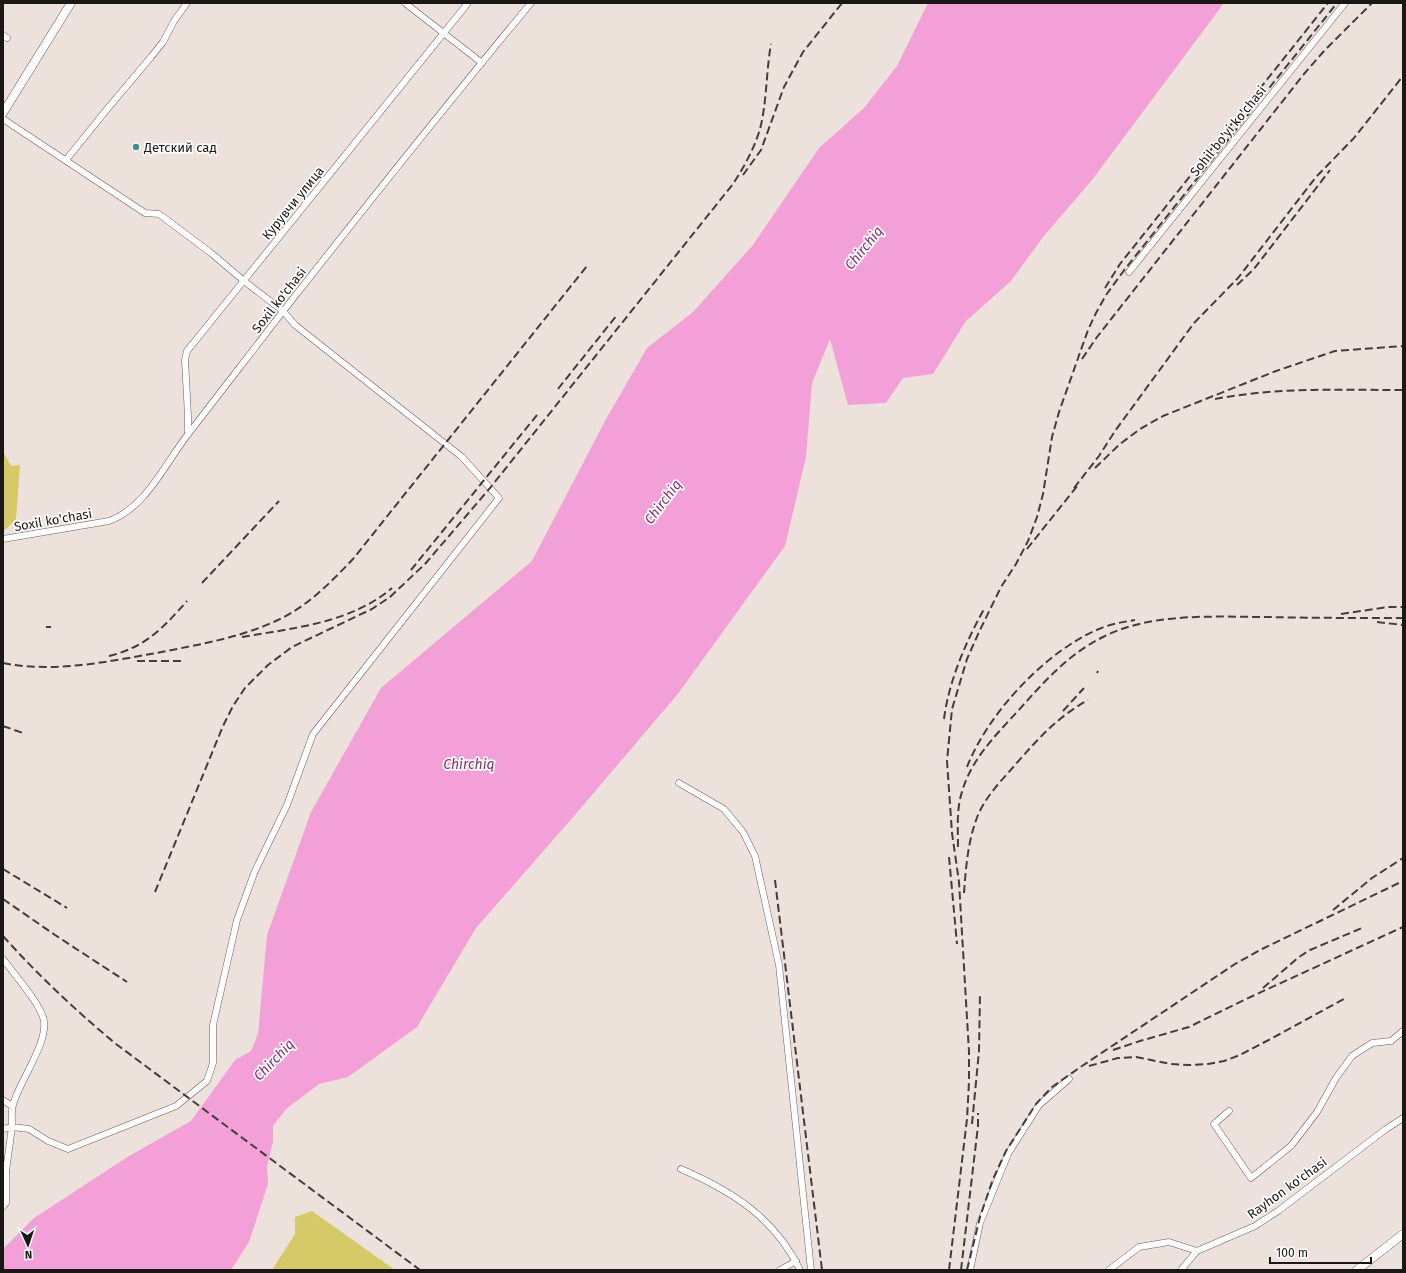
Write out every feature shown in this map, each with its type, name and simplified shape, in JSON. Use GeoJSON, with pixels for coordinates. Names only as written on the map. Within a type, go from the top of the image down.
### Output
{"type":"FeatureCollection","features":[{"type":"Feature","properties":{"kind":"street"},"geometry":{"type":"LineString","coordinates":[[3,113],[71,3]]}},
{"type":"Feature","properties":{"kind":"street"},"geometry":{"type":"LineString","coordinates":[[66,160],[163,42],[174,21],[187,3]]}},
{"type":"Feature","properties":{"kind":"street"},"geometry":{"type":"LineString","coordinates":[[405,3],[482,63]]}},
{"type":"Feature","properties":{"kind":"street","name":"Курувчи улица"},"geometry":{"type":"LineString","coordinates":[[188,434],[184,360],[187,351],[468,3]]}},
{"type":"Feature","properties":{"kind":"street","name":"Soxil ko'chasi"},"geometry":{"type":"LineString","coordinates":[[3,540],[109,521],[128,512],[148,491],[188,434],[283,311],[531,3]]}},
{"type":"Feature","properties":{"kind":"street","name":"Sohil bo'yi ko'chasi"},"geometry":{"type":"LineString","coordinates":[[1129,272],[1345,3]]}},
{"type":"Feature","properties":{"kind":"street"},"geometry":{"type":"LineString","coordinates":[[3,119],[145,213],[159,214],[211,253],[283,311],[295,325],[462,457],[499,498],[313,734],[287,806],[256,871],[237,920],[213,1025],[213,1063],[207,1081],[176,1106],[68,1149],[48,1141],[28,1129],[12,1127],[3,1129]]}},
{"type":"Feature","properties":{"kind":"street"},"geometry":{"type":"LineString","coordinates":[[679,783],[724,809],[743,832],[755,856],[779,965],[812,1270]]}},
{"type":"Feature","properties":{"kind":"street"},"geometry":{"type":"LineString","coordinates":[[3,959],[38,1006],[44,1018],[45,1030],[41,1043],[12,1106],[12,1127],[5,1172],[6,1203],[3,1208]]}},
{"type":"Feature","properties":{"kind":"street"},"geometry":{"type":"LineString","coordinates":[[1229,1111],[1214,1124],[1251,1178],[1291,1146],[1317,1112],[1336,1078],[1352,1056],[1372,1044],[1391,1041],[1403,1031]]}},
{"type":"Feature","properties":{"kind":"street"},"geometry":{"type":"LineString","coordinates":[[970,1270],[980,1224],[1008,1154],[1039,1105],[1068,1078]]}},
{"type":"Feature","properties":{"kind":"street"},"geometry":{"type":"LineString","coordinates":[[3,1100],[12,1106]]}},
{"type":"Feature","properties":{"kind":"street","name":"Rayhon ko'chasi"},"geometry":{"type":"LineString","coordinates":[[1197,1251],[1264,1221],[1386,1129],[1403,1118]]}},
{"type":"Feature","properties":{"kind":"street"},"geometry":{"type":"LineString","coordinates":[[681,1169],[716,1185],[749,1206],[774,1231],[796,1261],[800,1270]]}},
{"type":"Feature","properties":{"kind":"street"},"geometry":{"type":"LineString","coordinates":[[1357,1270],[1403,1234]]}},
{"type":"Feature","properties":{"kind":"street"},"geometry":{"type":"LineString","coordinates":[[1109,1270],[1139,1247],[1169,1242],[1197,1251],[1181,1270]]}},
{"type":"Feature","properties":{"kind":"street"},"geometry":{"type":"LineString","coordinates":[[780,1270],[796,1261]]}},
{"type":"Feature","properties":{"kind":"shaded area"},"geometry":{"type":"Polygon","coordinates":[[[3,451],[11,466],[20,465],[16,519],[3,531],[3,451]]]}},
{"type":"Feature","properties":{"kind":"shaded area"},"geometry":{"type":"Polygon","coordinates":[[[312,1211],[395,1270],[272,1270],[295,1234],[295,1217],[312,1211]]]}},
{"type":"Feature","properties":{"kind":"water","name":"Chirchiq"},"geometry":{"type":"Polygon","coordinates":[[[928,3],[1224,3],[1092,180],[1043,237],[1011,281],[966,321],[933,374],[903,378],[886,403],[848,405],[830,339],[812,383],[806,457],[785,546],[677,695],[476,928],[417,1027],[348,1077],[319,1084],[286,1109],[273,1126],[273,1142],[267,1166],[268,1184],[249,1242],[231,1270],[3,1270],[3,1249],[34,1218],[129,1156],[191,1121],[235,1060],[251,1051],[258,1034],[267,935],[311,812],[381,688],[532,561],[605,421],[647,348],[693,312],[753,245],[819,148],[864,108],[897,66],[928,3]]]}},
{"type":"Feature","properties":{"kind":"railway"},"geometry":{"type":"LineString","coordinates":[[743,175],[761,150],[784,87],[803,52],[842,3]]}},
{"type":"Feature","properties":{"kind":"railway"},"geometry":{"type":"LineString","coordinates":[[1105,288],[1120,264],[1328,3]]}},
{"type":"Feature","properties":{"kind":"railway"},"geometry":{"type":"LineString","coordinates":[[949,1270],[967,1119],[969,1052],[959,882],[952,833],[947,761],[952,709],[967,659],[1001,587],[1016,564],[1028,541],[1037,517],[1043,494],[1052,437],[1059,412],[1088,330],[1106,295],[1125,269],[1337,3]]}},
{"type":"Feature","properties":{"kind":"railway"},"geometry":{"type":"LineString","coordinates":[[1082,359],[1097,337],[1304,74],[1324,51],[1372,3]]}},
{"type":"Feature","properties":{"kind":"railway"},"geometry":{"type":"LineString","coordinates":[[155,892],[223,726],[233,706],[245,688],[268,665],[292,647],[372,609],[390,597],[425,564],[490,488],[733,184],[755,144],[760,129],[764,108],[771,44]]}},
{"type":"Feature","properties":{"kind":"railway"},"geometry":{"type":"LineString","coordinates":[[1074,488],[1099,456],[1115,431],[1194,323],[1238,278],[1316,177],[1354,138],[1403,76]]}},
{"type":"Feature","properties":{"kind":"railway"},"geometry":{"type":"LineString","coordinates":[[1237,285],[1254,269],[1330,170]]}},
{"type":"Feature","properties":{"kind":"railway"},"geometry":{"type":"LineString","coordinates":[[3,663],[22,666],[60,667],[99,663],[156,653],[249,632],[278,620],[299,608],[328,585],[353,559],[587,266]]}},
{"type":"Feature","properties":{"kind":"railway"},"geometry":{"type":"LineString","coordinates":[[558,389],[617,315]]}},
{"type":"Feature","properties":{"kind":"railway"},"geometry":{"type":"LineString","coordinates":[[1095,468],[1120,444],[1140,429],[1163,416],[1276,371],[1335,351],[1403,346]]}},
{"type":"Feature","properties":{"kind":"railway"},"geometry":{"type":"LineString","coordinates":[[1215,399],[1239,395],[1286,391],[1403,390]]}},
{"type":"Feature","properties":{"kind":"railway"},"geometry":{"type":"LineString","coordinates":[[411,570],[537,415]]}},
{"type":"Feature","properties":{"kind":"railway"},"geometry":{"type":"LineString","coordinates":[[1027,549],[1078,485]]}},
{"type":"Feature","properties":{"kind":"railway"},"geometry":{"type":"LineString","coordinates":[[202,583],[279,501]]}},
{"type":"Feature","properties":{"kind":"railway"},"geometry":{"type":"LineString","coordinates":[[242,637],[302,627],[340,617],[376,600],[392,588]]}},
{"type":"Feature","properties":{"kind":"railway"},"geometry":{"type":"LineString","coordinates":[[109,656],[144,642],[162,628],[187,601]]}},
{"type":"Feature","properties":{"kind":"railway"},"geometry":{"type":"LineString","coordinates":[[1341,614],[1388,607],[1403,607]]}},
{"type":"Feature","properties":{"kind":"railway"},"geometry":{"type":"LineString","coordinates":[[944,719],[946,704],[959,662],[984,609]]}},
{"type":"Feature","properties":{"kind":"railway"},"geometry":{"type":"LineString","coordinates":[[958,847],[958,810],[962,791],[973,766],[981,754],[998,732],[1057,670],[1078,652],[1103,637],[1142,623],[1184,618],[1403,618]]}},
{"type":"Feature","properties":{"kind":"railway"},"geometry":{"type":"LineString","coordinates":[[967,767],[977,746],[1004,705],[1039,668],[1059,652],[1079,639],[1099,629],[1117,623],[1135,620]]}},
{"type":"Feature","properties":{"kind":"railway"},"geometry":{"type":"LineString","coordinates":[[1377,622],[1403,625]]}},
{"type":"Feature","properties":{"kind":"railway"},"geometry":{"type":"LineString","coordinates":[[46,627],[51,627]]}},
{"type":"Feature","properties":{"kind":"railway"},"geometry":{"type":"LineString","coordinates":[[137,661],[182,661]]}},
{"type":"Feature","properties":{"kind":"railway"},"geometry":{"type":"LineString","coordinates":[[1063,711],[1084,688]]}},
{"type":"Feature","properties":{"kind":"railway"},"geometry":{"type":"LineString","coordinates":[[964,893],[972,834],[978,815],[985,801],[1005,776],[1048,730],[1066,714],[1088,700]]}},
{"type":"Feature","properties":{"kind":"railway"},"geometry":{"type":"LineString","coordinates":[[3,726],[23,733]]}},
{"type":"Feature","properties":{"kind":"railway"},"geometry":{"type":"LineString","coordinates":[[949,857],[957,944]]}},
{"type":"Feature","properties":{"kind":"railway"},"geometry":{"type":"LineString","coordinates":[[1333,910],[1372,878],[1403,858]]}},
{"type":"Feature","properties":{"kind":"railway"},"geometry":{"type":"LineString","coordinates":[[3,869],[67,908]]}},
{"type":"Feature","properties":{"kind":"railway"},"geometry":{"type":"LineString","coordinates":[[775,880],[822,1270]]}},
{"type":"Feature","properties":{"kind":"railway"},"geometry":{"type":"LineString","coordinates":[[967,1270],[980,1217],[993,1179],[1006,1151],[1036,1104],[1052,1087],[1235,964],[1262,949],[1403,881]]}},
{"type":"Feature","properties":{"kind":"railway"},"geometry":{"type":"LineString","coordinates":[[3,899],[127,982]]}},
{"type":"Feature","properties":{"kind":"railway"},"geometry":{"type":"LineString","coordinates":[[1113,1050],[1189,1027],[1246,999],[1403,927]]}},
{"type":"Feature","properties":{"kind":"railway"},"geometry":{"type":"LineString","coordinates":[[1263,988],[1299,957],[1310,950],[1362,928]]}},
{"type":"Feature","properties":{"kind":"railway"},"geometry":{"type":"LineString","coordinates":[[3,936],[57,992],[116,1044],[420,1270]]}},
{"type":"Feature","properties":{"kind":"railway"},"geometry":{"type":"LineString","coordinates":[[972,1124],[979,1051],[980,994]]}},
{"type":"Feature","properties":{"kind":"railway"},"geometry":{"type":"LineString","coordinates":[[1089,1066],[1118,1058],[1136,1057],[1171,1064],[1189,1065],[1224,1061],[1240,1055],[1344,999]]}},
{"type":"Feature","properties":{"kind":"railway"},"geometry":{"type":"LineString","coordinates":[[961,1270],[978,1126],[978,1113]]}},
{"type":"Feature","properties":{"kind":"place","name":"Детский сад"},"geometry":{"type":"Point","coordinates":[136,147]}}]}
